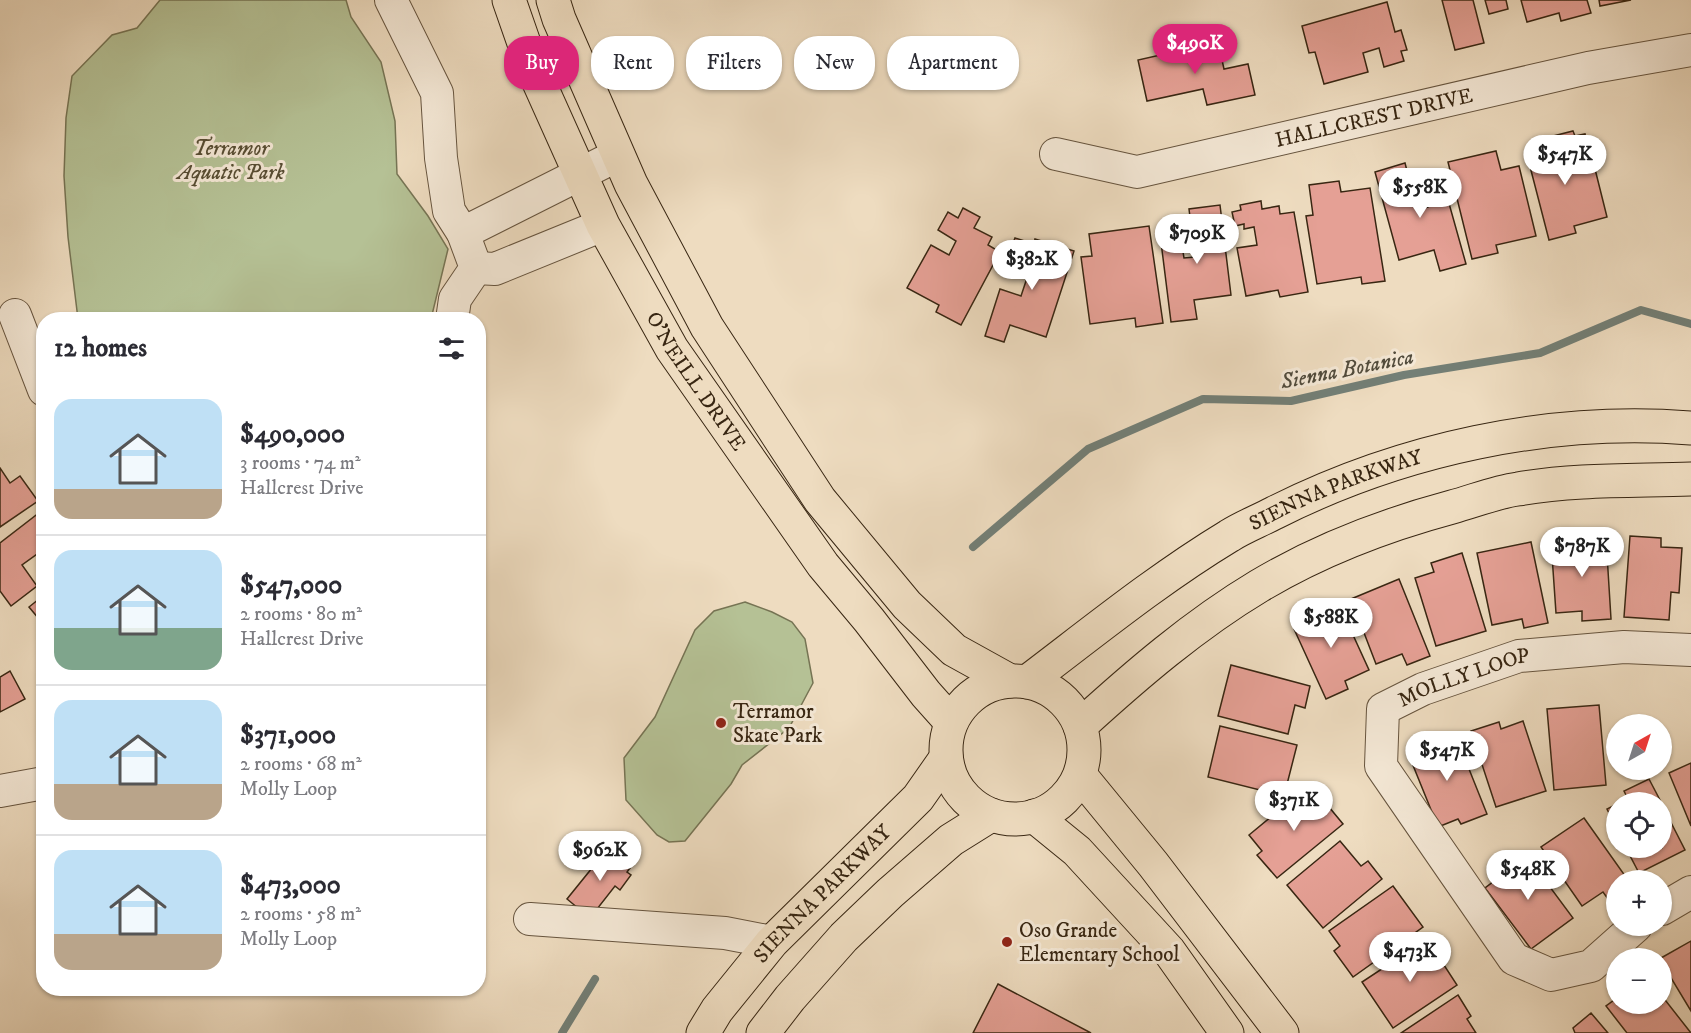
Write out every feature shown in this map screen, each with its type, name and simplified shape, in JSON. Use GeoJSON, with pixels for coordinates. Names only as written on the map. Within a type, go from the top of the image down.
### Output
{"type":"FeatureCollection","features":[{"type":"Feature","properties":{"kind":"main road","name":"O'NEILL DRIVE"},"geometry":{"type":"LineString","coordinates":[[509,0],[532,69],[603,225],[672,349],[823,565],[951,722]]}},
{"type":"Feature","properties":{"kind":"main road","name":"O'NEILL DRIVE"},"geometry":{"type":"LineString","coordinates":[[553,0],[559,19],[631,184],[707,327],[820,500],[908,605],[954,650],[1019,681],[1049,690],[1068,706],[1080,726],[1084,742],[1084,758],[1080,775],[1069,793],[1053,807],[1034,816],[1013,819],[991,815],[975,806],[961,793],[951,777],[946,758],[946,740],[951,722],[961,706],[975,693],[991,684],[1019,681]]}},
{"type":"Feature","properties":{"kind":"main road","name":"SIENNA PARKWAY"},"geometry":{"type":"LineString","coordinates":[[1019,681],[1230,535],[1351,477],[1398,461],[1481,441],[1578,429],[1630,427],[1691,429]]}},
{"type":"Feature","properties":{"kind":"main road"},"geometry":{"type":"LineString","coordinates":[[1080,726],[1130,680],[1181,639],[1258,586],[1296,565],[1355,538],[1428,514],[1517,489],[1595,482],[1691,479]]}},
{"type":"Feature","properties":{"kind":"main road","name":"SIENNA PARKWAY"},"geometry":{"type":"LineString","coordinates":[[703,1033],[717,1010],[772,942],[918,798],[946,758]]}},
{"type":"Feature","properties":{"kind":"main road"},"geometry":{"type":"LineString","coordinates":[[1080,775],[1153,864],[1282,1033]]}},
{"type":"Feature","properties":{"kind":"main road"},"geometry":{"type":"LineString","coordinates":[[763,1033],[790,998],[836,946],[890,893],[951,840],[991,815]]}},
{"type":"Feature","properties":{"kind":"main road"},"geometry":{"type":"LineString","coordinates":[[1034,816],[1077,851],[1169,951],[1227,1033]]}},
{"type":"Feature","properties":{"kind":"street"},"geometry":{"type":"LineString","coordinates":[[391,0],[437,93],[441,158],[449,211],[463,233],[476,268]]}},
{"type":"Feature","properties":{"kind":"street","name":"HALLCREST DRIVE"},"geometry":{"type":"LineString","coordinates":[[1056,154],[1137,172],[1577,70],[1691,50]]}},
{"type":"Feature","properties":{"kind":"street"},"geometry":{"type":"LineString","coordinates":[[463,233],[618,155]]}},
{"type":"Feature","properties":{"kind":"street"},"geometry":{"type":"LineString","coordinates":[[476,268],[495,268],[603,225]]}},
{"type":"Feature","properties":{"kind":"street"},"geometry":{"type":"LineString","coordinates":[[453,312],[455,299],[476,268]]}},
{"type":"Feature","properties":{"kind":"street"},"geometry":{"type":"LineString","coordinates":[[15,315],[36,369]]}},
{"type":"Feature","properties":{"kind":"street","name":"MOLLY LOOP"},"geometry":{"type":"LineString","coordinates":[[1624,936],[1590,966],[1551,975],[1515,959],[1381,766],[1383,709],[1423,689],[1519,656],[1624,647],[1691,650]]}},
{"type":"Feature","properties":{"kind":"street"},"geometry":{"type":"LineString","coordinates":[[0,791],[36,784]]}},
{"type":"Feature","properties":{"kind":"street"},"geometry":{"type":"LineString","coordinates":[[1672,903],[1691,892]]}},
{"type":"Feature","properties":{"kind":"street"},"geometry":{"type":"LineString","coordinates":[[530,919],[725,933],[772,942]]}},
{"type":"Feature","properties":{"kind":"green space","name":"Terramor Aquatic Park"},"geometry":{"type":"Polygon","coordinates":[[[160,0],[346,0],[351,17],[381,62],[395,121],[397,174],[428,216],[448,249],[433,312],[77,312],[68,237],[64,176],[66,118],[72,76],[112,35],[137,28],[160,0]]]}},
{"type":"Feature","properties":{"kind":"green space","name":"Terramor Skate Park"},"geometry":{"type":"Polygon","coordinates":[[[745,602],[792,622],[805,639],[813,683],[789,728],[742,765],[731,784],[685,841],[669,842],[657,835],[626,800],[624,758],[655,717],[695,630],[714,611],[745,602]]]}},
{"type":"Feature","properties":{"kind":"building"},"geometry":{"type":"Polygon","coordinates":[[[1442,0],[1473,0],[1484,43],[1455,50],[1442,0]]]}},
{"type":"Feature","properties":{"kind":"building"},"geometry":{"type":"Polygon","coordinates":[[[1485,0],[1506,0],[1508,9],[1489,14],[1485,0]]]}},
{"type":"Feature","properties":{"kind":"building"},"geometry":{"type":"Polygon","coordinates":[[[1521,0],[1587,0],[1591,13],[1561,21],[1559,13],[1527,22],[1521,0]]]}},
{"type":"Feature","properties":{"kind":"building"},"geometry":{"type":"Polygon","coordinates":[[[1599,0],[1631,0],[1600,6],[1599,0]]]}},
{"type":"Feature","properties":{"kind":"building"},"geometry":{"type":"Polygon","coordinates":[[[1387,2],[1395,32],[1401,30],[1407,50],[1401,51],[1404,61],[1384,67],[1379,48],[1363,53],[1368,72],[1324,84],[1315,52],[1309,53],[1302,26],[1387,2]]]}},
{"type":"Feature","properties":{"kind":"building"},"geometry":{"type":"Polygon","coordinates":[[[1218,42],[1224,69],[1248,64],[1255,95],[1207,105],[1203,89],[1147,101],[1138,60],[1218,42]]]}},
{"type":"Feature","properties":{"kind":"building"},"geometry":{"type":"Polygon","coordinates":[[[1573,131],[1575,136],[1585,134],[1588,148],[1578,150],[1584,172],[1595,169],[1607,217],[1574,226],[1576,233],[1549,240],[1526,151],[1555,143],[1553,136],[1573,131]]]}},
{"type":"Feature","properties":{"kind":"building"},"geometry":{"type":"Polygon","coordinates":[[[1496,151],[1501,170],[1519,166],[1536,236],[1496,245],[1498,253],[1472,259],[1448,162],[1496,151]]]}},
{"type":"Feature","properties":{"kind":"building"},"geometry":{"type":"Polygon","coordinates":[[[1405,163],[1417,210],[1428,207],[1423,187],[1443,182],[1466,264],[1440,271],[1434,250],[1399,260],[1375,172],[1405,163]]]}},
{"type":"Feature","properties":{"kind":"building"},"geometry":{"type":"Polygon","coordinates":[[[1339,181],[1341,192],[1370,188],[1385,281],[1362,284],[1361,277],[1317,284],[1306,216],[1313,215],[1309,185],[1339,181]]]}},
{"type":"Feature","properties":{"kind":"building"},"geometry":{"type":"Polygon","coordinates":[[[1261,201],[1262,209],[1279,206],[1280,214],[1294,212],[1308,292],[1280,297],[1278,290],[1246,296],[1237,248],[1257,245],[1254,227],[1244,229],[1244,224],[1235,226],[1232,212],[1241,210],[1240,205],[1261,201]]]}},
{"type":"Feature","properties":{"kind":"building"},"geometry":{"type":"Polygon","coordinates":[[[1220,205],[1231,295],[1194,300],[1197,319],[1171,322],[1161,242],[1181,239],[1184,258],[1195,257],[1189,209],[1220,205]]]}},
{"type":"Feature","properties":{"kind":"building"},"geometry":{"type":"Polygon","coordinates":[[[963,208],[980,217],[974,228],[992,237],[988,245],[1000,252],[961,325],[936,312],[939,305],[907,288],[931,245],[949,255],[956,241],[938,230],[948,212],[958,218],[963,208]]]}},
{"type":"Feature","properties":{"kind":"building"},"geometry":{"type":"Polygon","coordinates":[[[1149,226],[1163,323],[1136,327],[1135,318],[1090,324],[1081,257],[1092,256],[1089,234],[1149,226]]]}},
{"type":"Feature","properties":{"kind":"building"},"geometry":{"type":"Polygon","coordinates":[[[1015,238],[1034,244],[1035,239],[1074,251],[1046,337],[1010,325],[1004,342],[985,336],[1000,289],[1021,296],[1032,263],[1028,262],[1029,257],[1010,251],[1015,238]]]}},
{"type":"Feature","properties":{"kind":"building"},"geometry":{"type":"Polygon","coordinates":[[[0,468],[10,483],[20,476],[36,498],[36,502],[0,527],[0,468]]]}},
{"type":"Feature","properties":{"kind":"building"},"geometry":{"type":"Polygon","coordinates":[[[36,515],[36,555],[22,565],[36,587],[11,606],[0,591],[0,543],[36,515]]]}},
{"type":"Feature","properties":{"kind":"building"},"geometry":{"type":"Polygon","coordinates":[[[1630,536],[1661,538],[1661,547],[1682,548],[1679,593],[1671,592],[1669,620],[1624,617],[1630,536]]]}},
{"type":"Feature","properties":{"kind":"building"},"geometry":{"type":"Polygon","coordinates":[[[1606,538],[1611,619],[1582,621],[1582,611],[1556,613],[1551,541],[1606,538]]]}},
{"type":"Feature","properties":{"kind":"building"},"geometry":{"type":"Polygon","coordinates":[[[1531,542],[1548,623],[1524,628],[1522,619],[1492,625],[1477,553],[1531,542]]]}},
{"type":"Feature","properties":{"kind":"building"},"geometry":{"type":"Polygon","coordinates":[[[1462,553],[1486,631],[1436,646],[1415,578],[1434,572],[1431,563],[1462,553]]]}},
{"type":"Feature","properties":{"kind":"building"},"geometry":{"type":"Polygon","coordinates":[[[1399,579],[1430,656],[1407,665],[1402,654],[1376,664],[1351,599],[1399,579]]]}},
{"type":"Feature","properties":{"kind":"building"},"geometry":{"type":"Polygon","coordinates":[[[1337,600],[1369,670],[1345,681],[1348,689],[1326,699],[1294,629],[1313,621],[1309,613],[1337,600]]]}},
{"type":"Feature","properties":{"kind":"building"},"geometry":{"type":"Polygon","coordinates":[[[36,601],[36,615],[29,607],[36,601]]]}},
{"type":"Feature","properties":{"kind":"building"},"geometry":{"type":"Polygon","coordinates":[[[1231,665],[1310,686],[1305,708],[1295,705],[1288,734],[1218,716],[1231,665]]]}},
{"type":"Feature","properties":{"kind":"building"},"geometry":{"type":"Polygon","coordinates":[[[10,671],[25,699],[0,712],[0,677],[10,671]]]}},
{"type":"Feature","properties":{"kind":"building"},"geometry":{"type":"Polygon","coordinates":[[[1599,705],[1606,785],[1554,790],[1547,709],[1599,705]]]}},
{"type":"Feature","properties":{"kind":"building"},"geometry":{"type":"Polygon","coordinates":[[[1523,721],[1546,791],[1496,807],[1471,731],[1499,722],[1501,729],[1523,721]]]}},
{"type":"Feature","properties":{"kind":"building"},"geometry":{"type":"Polygon","coordinates":[[[1220,726],[1297,745],[1284,796],[1208,777],[1220,726]]]}},
{"type":"Feature","properties":{"kind":"building"},"geometry":{"type":"Polygon","coordinates":[[[1455,734],[1487,814],[1461,824],[1458,819],[1438,827],[1408,753],[1455,734]]]}},
{"type":"Feature","properties":{"kind":"building"},"geometry":{"type":"Polygon","coordinates":[[[1691,763],[1691,826],[1672,780],[1672,772],[1691,763]]]}},
{"type":"Feature","properties":{"kind":"building"},"geometry":{"type":"Polygon","coordinates":[[[1650,780],[1656,792],[1624,792],[1650,780]]]}},
{"type":"Feature","properties":{"kind":"building"},"geometry":{"type":"Polygon","coordinates":[[[1307,787],[1320,803],[1324,801],[1343,824],[1277,878],[1257,855],[1262,851],[1249,835],[1307,787]]]}},
{"type":"Feature","properties":{"kind":"building"},"geometry":{"type":"Polygon","coordinates":[[[1584,818],[1606,849],[1606,858],[1612,858],[1621,870],[1606,870],[1606,896],[1603,892],[1582,906],[1541,847],[1584,818]]]}},
{"type":"Feature","properties":{"kind":"building"},"geometry":{"type":"Polygon","coordinates":[[[1672,825],[1685,850],[1672,856],[1672,825]]]}},
{"type":"Feature","properties":{"kind":"building"},"geometry":{"type":"Polygon","coordinates":[[[1340,841],[1361,866],[1368,861],[1382,879],[1323,928],[1287,885],[1340,841]]]}},
{"type":"Feature","properties":{"kind":"building"},"geometry":{"type":"Polygon","coordinates":[[[599,849],[604,853],[607,849],[630,868],[627,872],[631,875],[620,890],[615,886],[590,918],[567,899],[592,868],[587,864],[599,849]]]}},
{"type":"Feature","properties":{"kind":"building"},"geometry":{"type":"Polygon","coordinates":[[[1524,852],[1573,918],[1531,949],[1485,888],[1502,875],[1499,871],[1524,852]]]}},
{"type":"Feature","properties":{"kind":"building"},"geometry":{"type":"Polygon","coordinates":[[[1631,858],[1669,858],[1645,870],[1637,870],[1631,858]]]}},
{"type":"Feature","properties":{"kind":"building"},"geometry":{"type":"Polygon","coordinates":[[[1393,886],[1423,927],[1353,977],[1334,951],[1340,946],[1329,931],[1393,886]]]}},
{"type":"Feature","properties":{"kind":"building"},"geometry":{"type":"Polygon","coordinates":[[[1427,939],[1457,985],[1393,1028],[1362,982],[1427,939]]]}},
{"type":"Feature","properties":{"kind":"building"},"geometry":{"type":"Polygon","coordinates":[[[1691,941],[1691,1011],[1672,980],[1672,952],[1691,941]]]}},
{"type":"Feature","properties":{"kind":"building"},"geometry":{"type":"Polygon","coordinates":[[[998,984],[1091,1033],[973,1033],[998,984]]]}},
{"type":"Feature","properties":{"kind":"building"},"geometry":{"type":"Polygon","coordinates":[[[1458,995],[1471,1016],[1467,1019],[1476,1033],[1401,1033],[1458,995]]]}},
{"type":"Feature","properties":{"kind":"building"},"geometry":{"type":"Polygon","coordinates":[[[1672,1009],[1691,1033],[1627,1033],[1612,1014],[1672,1014],[1672,1009]]]}},
{"type":"Feature","properties":{"kind":"building"},"geometry":{"type":"Polygon","coordinates":[[[1591,1013],[1608,1033],[1575,1033],[1573,1028],[1591,1013]]]}},
{"type":"Feature","properties":{"kind":"waterway","name":"Sienna Botanica"},"geometry":{"type":"LineString","coordinates":[[973,547],[1088,449],[1203,399],[1291,401],[1404,375],[1540,353],[1641,310],[1691,324]]}},
{"type":"Feature","properties":{"kind":"waterway","name":"Sienna Botanica"},"geometry":{"type":"LineString","coordinates":[[562,1033],[595,979]]}},
{"type":"Feature","properties":{"kind":"place","name":"Terramor Skate Park"},"geometry":{"type":"Point","coordinates":[721,723]}},
{"type":"Feature","properties":{"kind":"place","name":"Oso Grande Elementary School"},"geometry":{"type":"Point","coordinates":[1007,942]}}]}
